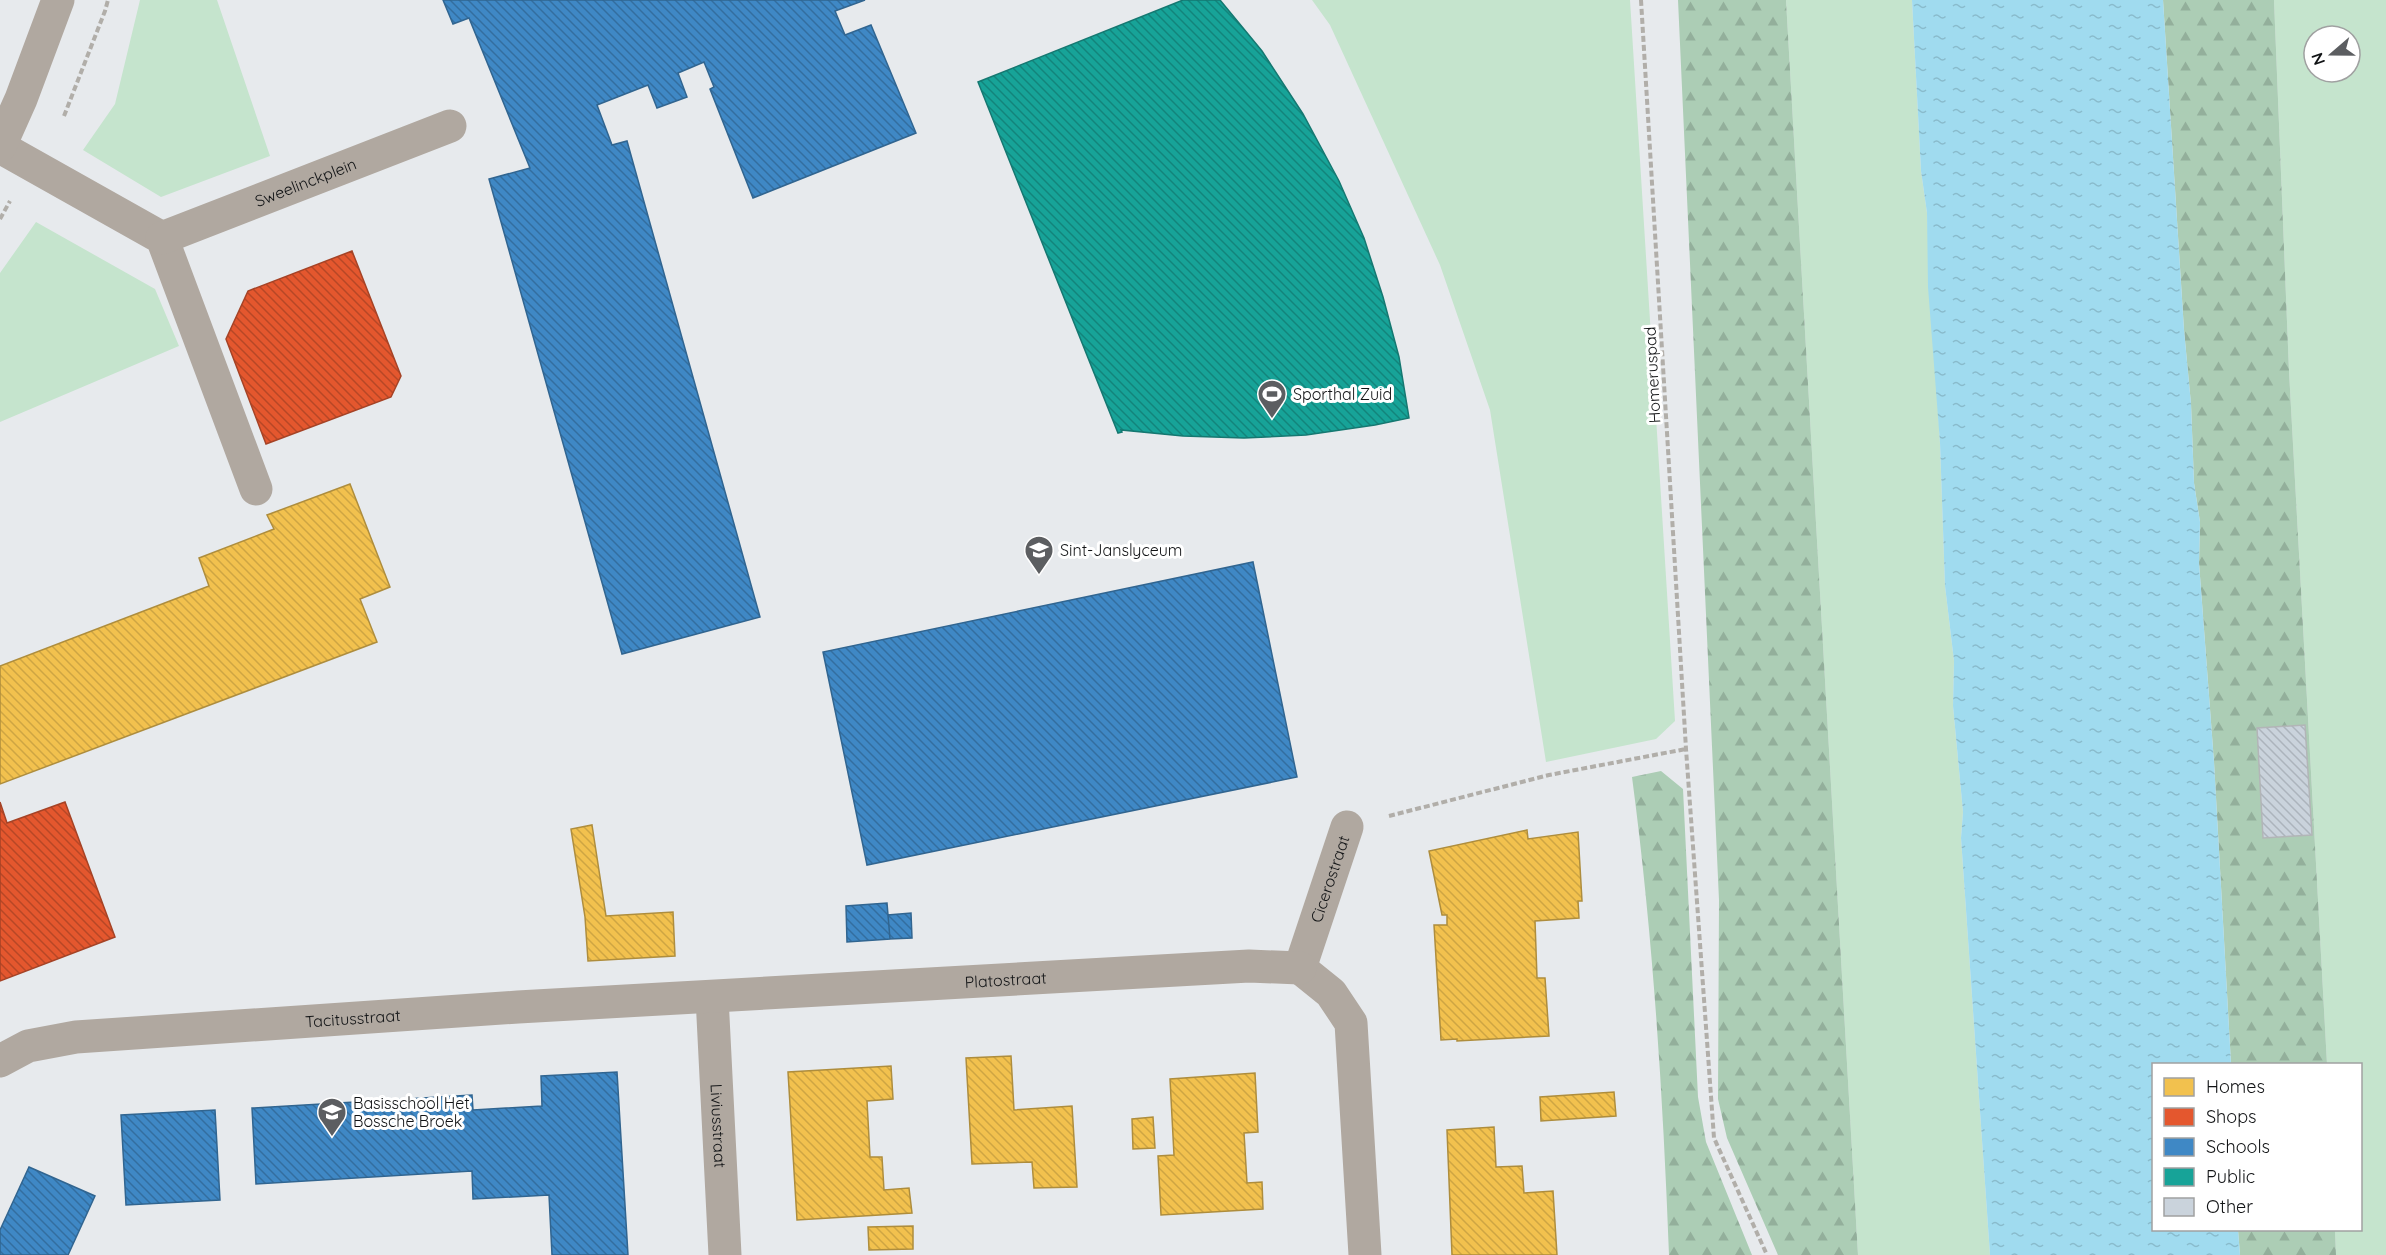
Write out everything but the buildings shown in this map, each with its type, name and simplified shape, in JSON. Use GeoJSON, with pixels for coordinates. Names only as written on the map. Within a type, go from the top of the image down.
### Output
{"type":"FeatureCollection","features":[{"type":"Feature","properties":{"kind":"street"},"geometry":{"type":"LineString","coordinates":[[58,0],[21,99],[0,147],[162,237],[256,489]]}},
{"type":"Feature","properties":{"kind":"street","name":"Sweelinckplein"},"geometry":{"type":"LineString","coordinates":[[162,237],[450,126]]}},
{"type":"Feature","properties":{"kind":"street","name":"Cicerostraat"},"geometry":{"type":"LineString","coordinates":[[1300,968],[1347,827]]}},
{"type":"Feature","properties":{"kind":"street","name":"Platostraat"},"geometry":{"type":"LineString","coordinates":[[712,997],[1249,966],[1300,968]]}},
{"type":"Feature","properties":{"kind":"street"},"geometry":{"type":"LineString","coordinates":[[1300,968],[1331,993],[1351,1023],[1365,1255]]}},
{"type":"Feature","properties":{"kind":"street","name":"Tacitusstraat"},"geometry":{"type":"LineString","coordinates":[[0,1061],[28,1046],[76,1037],[518,1007],[712,997]]}},
{"type":"Feature","properties":{"kind":"street","name":"Liviusstraat"},"geometry":{"type":"LineString","coordinates":[[712,997],[725,1255]]}},
{"type":"Feature","properties":{"kind":"path","name":"Homeruspad"},"geometry":{"type":"LineString","coordinates":[[1641,0],[1686,749],[1714,1138],[1767,1255]]}},
{"type":"Feature","properties":{"kind":"path","name":"Cicerostraat"},"geometry":{"type":"LineString","coordinates":[[1347,827],[1550,775],[1686,749]]}},
{"type":"Feature","properties":{"kind":"green space"},"geometry":{"type":"Polygon","coordinates":[[[140,0],[217,0],[270,156],[161,197],[83,150],[115,104],[140,0]]]}},
{"type":"Feature","properties":{"kind":"green space"},"geometry":{"type":"Polygon","coordinates":[[[1312,0],[1630,0],[1675,721],[1656,739],[1546,762],[1490,410],[1440,265],[1330,25],[1312,0]]]}},
{"type":"Feature","properties":{"kind":"green space"},"geometry":{"type":"Polygon","coordinates":[[[1678,0],[1786,0],[1858,1255],[1778,1255],[1727,1138],[1718,1099],[1719,900],[1678,0]]]}},
{"type":"Feature","properties":{"kind":"green space"},"geometry":{"type":"Polygon","coordinates":[[[1786,0],[1912,0],[1921,171],[1927,213],[1940,443],[1945,586],[1954,661],[1953,706],[1963,812],[1961,838],[1990,1255],[1858,1255],[1786,0]]]}},
{"type":"Feature","properties":{"kind":"green space"},"geometry":{"type":"Polygon","coordinates":[[[2163,0],[2274,0],[2289,371],[2327,1063],[2231,1063],[2214,762],[2199,563],[2200,522],[2194,483],[2191,404],[2184,330],[2163,0]]]}},
{"type":"Feature","properties":{"kind":"green space"},"geometry":{"type":"Polygon","coordinates":[[[2274,0],[2386,0],[2386,1255],[2336,1255],[2335,1231],[2362,1231],[2362,1063],[2327,1063],[2289,371],[2274,0]]]}},
{"type":"Feature","properties":{"kind":"green space"},"geometry":{"type":"Polygon","coordinates":[[[36,222],[155,289],[179,346],[0,422],[0,273],[36,222]]]}},
{"type":"Feature","properties":{"kind":"green space"},"geometry":{"type":"Polygon","coordinates":[[[1661,771],[1683,789],[1698,1097],[1706,1142],[1752,1255],[1669,1255],[1656,1016],[1646,896],[1632,777],[1661,771]]]}},
{"type":"Feature","properties":{"kind":"green space"},"geometry":{"type":"Polygon","coordinates":[[[2238,1231],[2335,1231],[2336,1255],[2240,1255],[2238,1231]]]}},
{"type":"Feature","properties":{"kind":"water"},"geometry":{"type":"Polygon","coordinates":[[[1912,0],[2163,0],[2184,330],[2191,404],[2194,483],[2200,522],[2199,563],[2214,762],[2231,1063],[2152,1063],[2152,1231],[2238,1231],[2240,1255],[1990,1255],[1961,838],[1963,812],[1953,706],[1954,661],[1945,586],[1940,443],[1928,287],[1927,213],[1921,171],[1912,0]]]}},
{"type":"Feature","properties":{"kind":"place","name":"Sporthal Zuid"},"geometry":{"type":"Point","coordinates":[1272,420]}},
{"type":"Feature","properties":{"kind":"place","name":"Sint-Janslyceum"},"geometry":{"type":"Point","coordinates":[1039,576]}},
{"type":"Feature","properties":{"kind":"place","name":"Basisschool Het Bossche Broek"},"geometry":{"type":"Point","coordinates":[332,1138]}}]}
